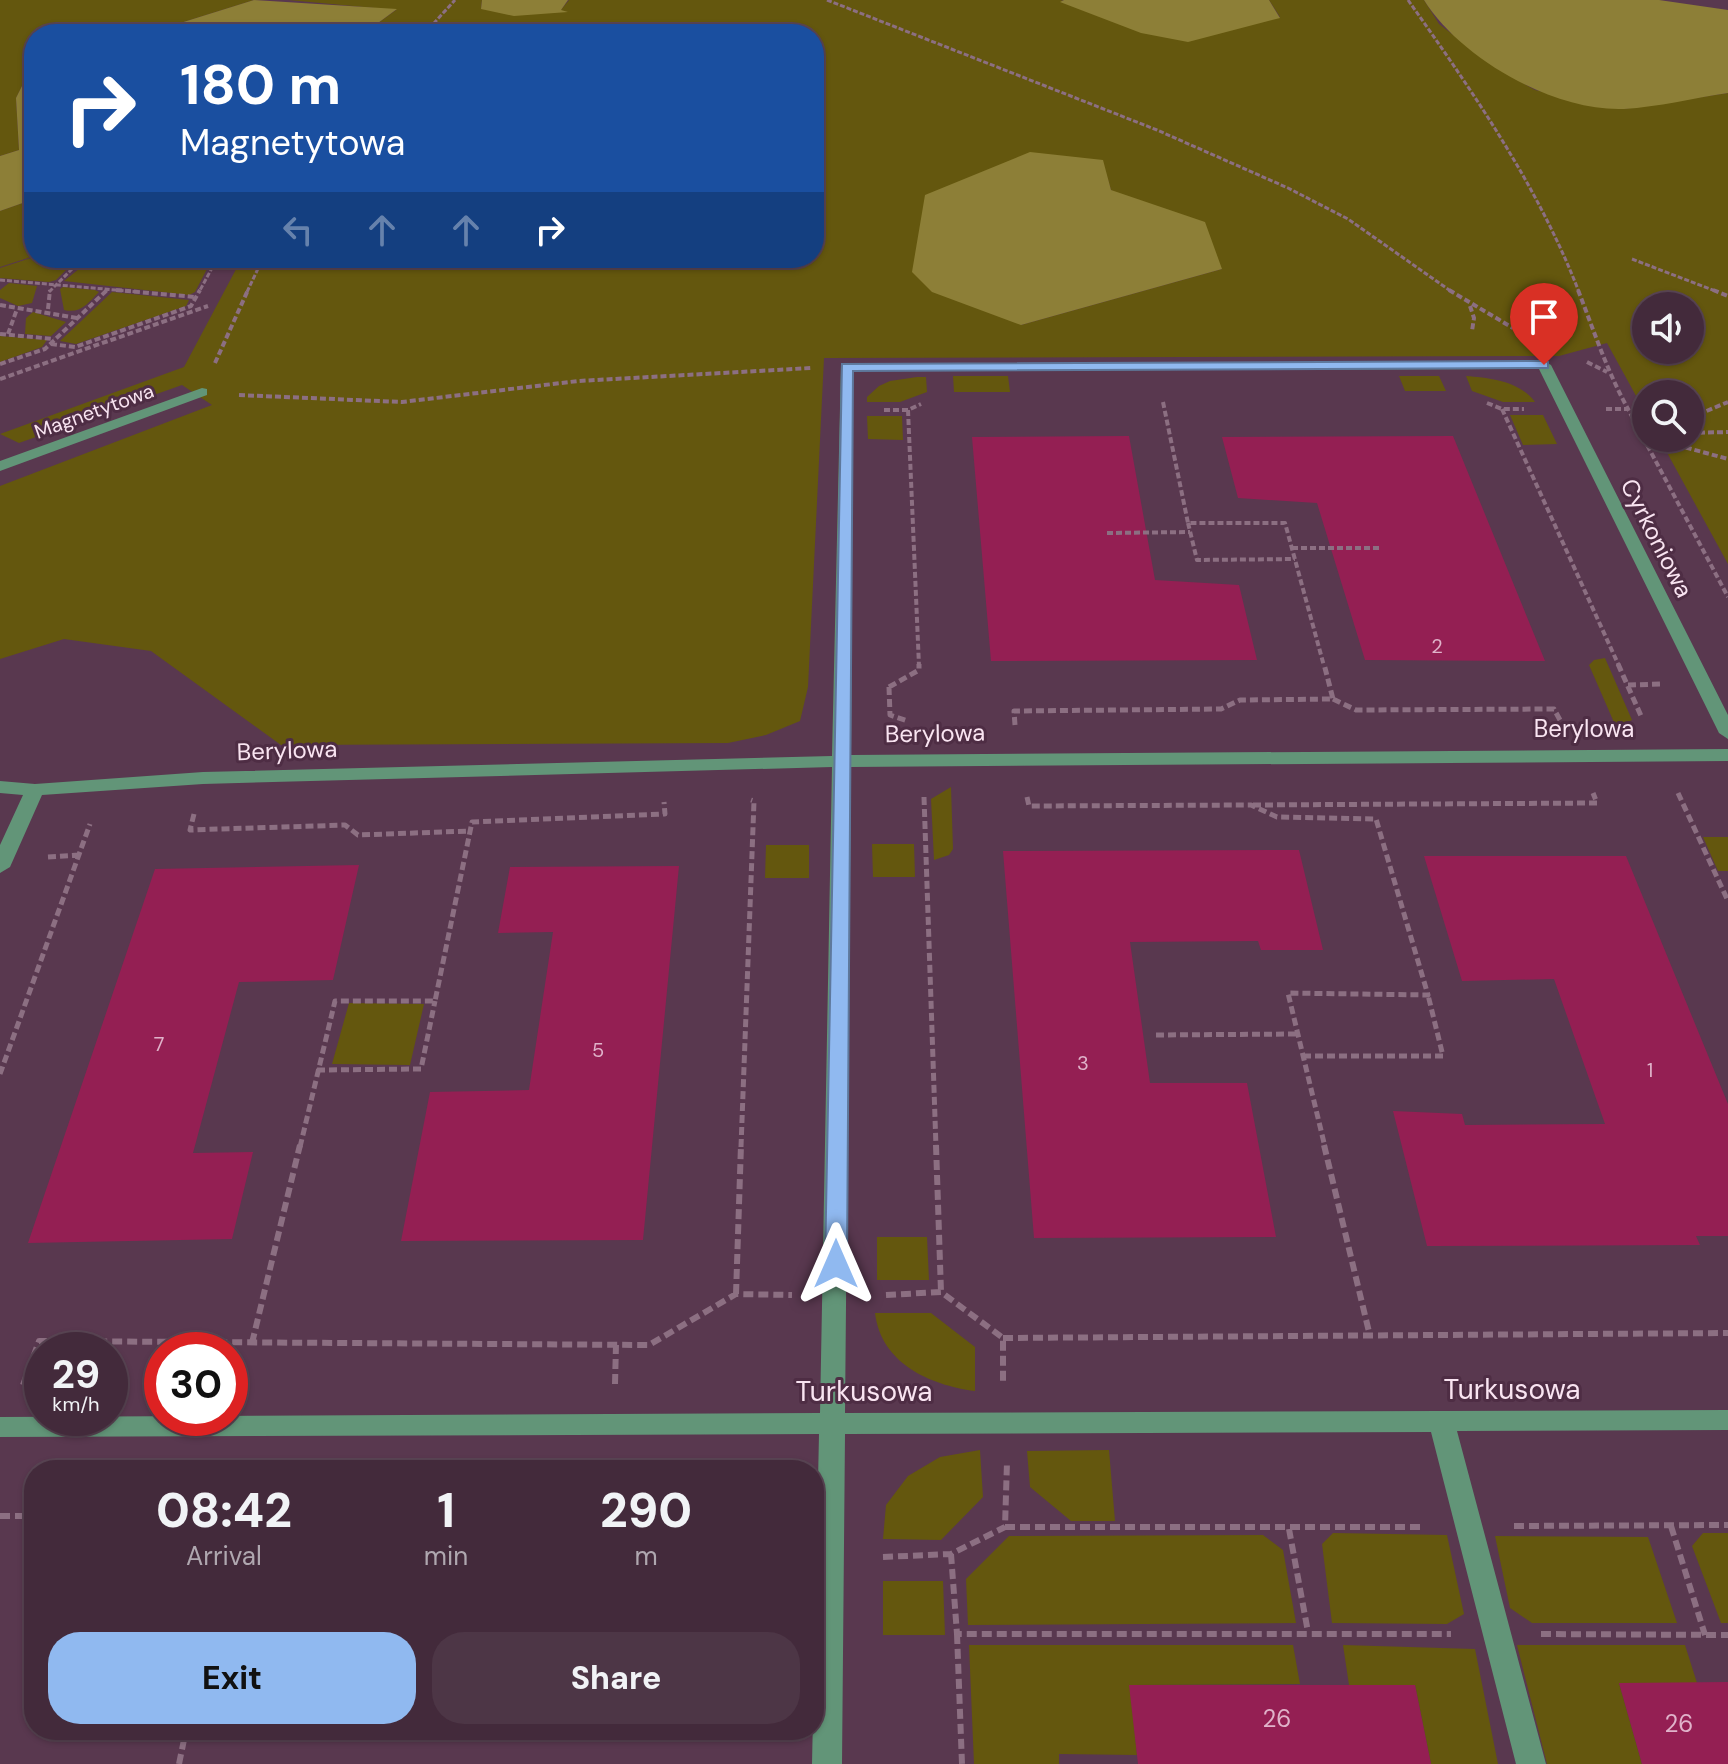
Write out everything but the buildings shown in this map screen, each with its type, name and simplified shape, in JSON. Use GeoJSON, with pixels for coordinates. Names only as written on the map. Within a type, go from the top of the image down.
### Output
{"type":"FeatureCollection","features":[{"type":"Feature","properties":{"kind":"street","name":"Cyrkoniowa"},"geometry":{"type":"LineString","coordinates":[[846,367],[1544,365],[1728,733]]}},
{"type":"Feature","properties":{"kind":"street"},"geometry":{"type":"LineString","coordinates":[[827,1764],[846,367]]}},
{"type":"Feature","properties":{"kind":"street","name":"Magnetytowa"},"geometry":{"type":"LineString","coordinates":[[3,463],[202,392]]}},
{"type":"Feature","properties":{"kind":"street","name":"Berylowa"},"geometry":{"type":"LineString","coordinates":[[0,787],[35,790],[203,778],[843,761],[1728,755]]}},
{"type":"Feature","properties":{"kind":"street"},"geometry":{"type":"LineString","coordinates":[[0,867],[35,790]]}},
{"type":"Feature","properties":{"kind":"street","name":"Turkusowa"},"geometry":{"type":"LineString","coordinates":[[0,1427],[1728,1420]]}},
{"type":"Feature","properties":{"kind":"street"},"geometry":{"type":"LineString","coordinates":[[1441,1421],[1531,1764]]}},
{"type":"Feature","properties":{"kind":"path"},"geometry":{"type":"LineString","coordinates":[[433,24],[455,0]]}},
{"type":"Feature","properties":{"kind":"path"},"geometry":{"type":"LineString","coordinates":[[827,0],[1157,130],[1288,188],[1348,219],[1470,305],[1521,332]]}},
{"type":"Feature","properties":{"kind":"path"},"geometry":{"type":"LineString","coordinates":[[1408,0],[1487,112],[1567,261],[1605,359],[1607,372],[1632,415]]}},
{"type":"Feature","properties":{"kind":"path"},"geometry":{"type":"LineString","coordinates":[[1632,259],[1728,296]]}},
{"type":"Feature","properties":{"kind":"path"},"geometry":{"type":"LineString","coordinates":[[48,309],[49,291],[73,268]]}},
{"type":"Feature","properties":{"kind":"path"},"geometry":{"type":"LineString","coordinates":[[0,364],[51,344],[75,347],[191,306],[212,268]]}},
{"type":"Feature","properties":{"kind":"path"},"geometry":{"type":"LineString","coordinates":[[258,268],[202,392],[402,402],[578,381],[846,367]]}},
{"type":"Feature","properties":{"kind":"path"},"geometry":{"type":"LineString","coordinates":[[2,282],[195,297]]}},
{"type":"Feature","properties":{"kind":"path"},"geometry":{"type":"LineString","coordinates":[[51,344],[108,289]]}},
{"type":"Feature","properties":{"kind":"path"},"geometry":{"type":"LineString","coordinates":[[0,305],[17,309],[48,309],[77,318]]}},
{"type":"Feature","properties":{"kind":"path"},"geometry":{"type":"LineString","coordinates":[[0,379],[208,306]]}},
{"type":"Feature","properties":{"kind":"path"},"geometry":{"type":"LineString","coordinates":[[8,334],[17,309]]}},
{"type":"Feature","properties":{"kind":"path"},"geometry":{"type":"LineString","coordinates":[[0,334],[55,339]]}},
{"type":"Feature","properties":{"kind":"path"},"geometry":{"type":"LineString","coordinates":[[1583,361],[1607,372]]}},
{"type":"Feature","properties":{"kind":"path"},"geometry":{"type":"LineString","coordinates":[[1161,395],[1197,560],[1295,559]]}},
{"type":"Feature","properties":{"kind":"path"},"geometry":{"type":"LineString","coordinates":[[1704,412],[1728,402]]}},
{"type":"Feature","properties":{"kind":"path"},"geometry":{"type":"LineString","coordinates":[[1502,409],[1647,729]]}},
{"type":"Feature","properties":{"kind":"path"},"geometry":{"type":"LineString","coordinates":[[1602,409],[1628,409]]}},
{"type":"Feature","properties":{"kind":"path"},"geometry":{"type":"LineString","coordinates":[[878,687],[889,687],[919,670],[908,410]]}},
{"type":"Feature","properties":{"kind":"path"},"geometry":{"type":"LineString","coordinates":[[1704,433],[1728,432]]}},
{"type":"Feature","properties":{"kind":"path"},"geometry":{"type":"LineString","coordinates":[[1654,452],[1728,597]]}},
{"type":"Feature","properties":{"kind":"path"},"geometry":{"type":"LineString","coordinates":[[1703,452],[1728,459]]}},
{"type":"Feature","properties":{"kind":"path"},"geometry":{"type":"LineString","coordinates":[[1188,523],[1285,523],[1333,699]]}},
{"type":"Feature","properties":{"kind":"path"},"geometry":{"type":"LineString","coordinates":[[1107,533],[1190,532]]}},
{"type":"Feature","properties":{"kind":"path"},"geometry":{"type":"LineString","coordinates":[[1292,548],[1381,548]]}},
{"type":"Feature","properties":{"kind":"path"},"geometry":{"type":"LineString","coordinates":[[1627,685],[1675,684]]}},
{"type":"Feature","properties":{"kind":"path"},"geometry":{"type":"LineString","coordinates":[[889,687],[890,715],[919,724]]}},
{"type":"Feature","properties":{"kind":"path"},"geometry":{"type":"LineString","coordinates":[[1016,733],[1014,711],[1221,709],[1240,700],[1333,699],[1356,710],[1554,709],[1563,727]]}},
{"type":"Feature","properties":{"kind":"path"},"geometry":{"type":"LineString","coordinates":[[1560,720],[1572,723]]}},
{"type":"Feature","properties":{"kind":"path"},"geometry":{"type":"LineString","coordinates":[[1025,783],[1029,806],[1597,803],[1592,790]]}},
{"type":"Feature","properties":{"kind":"path"},"geometry":{"type":"LineString","coordinates":[[924,786],[941,1292]]}},
{"type":"Feature","properties":{"kind":"path"},"geometry":{"type":"LineString","coordinates":[[317,1070],[421,1069],[472,822],[665,814],[664,790]]}},
{"type":"Feature","properties":{"kind":"path"},"geometry":{"type":"LineString","coordinates":[[1677,790],[1728,901]]}},
{"type":"Feature","properties":{"kind":"path"},"geometry":{"type":"LineString","coordinates":[[736,1294],[754,801],[742,794]]}},
{"type":"Feature","properties":{"kind":"path"},"geometry":{"type":"LineString","coordinates":[[1251,805],[1277,817],[1376,819],[1443,1056],[1303,1056]]}},
{"type":"Feature","properties":{"kind":"path"},"geometry":{"type":"LineString","coordinates":[[196,806],[190,830],[345,825],[358,835],[470,831]]}},
{"type":"Feature","properties":{"kind":"path"},"geometry":{"type":"LineString","coordinates":[[0,1074],[91,822]]}},
{"type":"Feature","properties":{"kind":"path"},"geometry":{"type":"LineString","coordinates":[[1370,1336],[1288,993],[1428,995]]}},
{"type":"Feature","properties":{"kind":"path"},"geometry":{"type":"LineString","coordinates":[[252,1343],[335,1001],[435,1001]]}},
{"type":"Feature","properties":{"kind":"path"},"geometry":{"type":"LineString","coordinates":[[1156,1035],[1298,1034]]}},
{"type":"Feature","properties":{"kind":"path"},"geometry":{"type":"LineString","coordinates":[[886,1295],[941,1292],[1003,1338],[1728,1333]]}},
{"type":"Feature","properties":{"kind":"path"},"geometry":{"type":"LineString","coordinates":[[12,1385],[23,1385],[39,1341],[649,1345],[736,1294],[793,1295]]}},
{"type":"Feature","properties":{"kind":"path"},"geometry":{"type":"LineString","coordinates":[[1003,1338],[1003,1385]]}},
{"type":"Feature","properties":{"kind":"path"},"geometry":{"type":"LineString","coordinates":[[615,1388],[616,1345]]}},
{"type":"Feature","properties":{"kind":"path"},"geometry":{"type":"LineString","coordinates":[[1005,1527],[1007,1453]]}},
{"type":"Feature","properties":{"kind":"path"},"geometry":{"type":"LineString","coordinates":[[0,1516],[24,1516]]}},
{"type":"Feature","properties":{"kind":"path"},"geometry":{"type":"LineString","coordinates":[[883,1557],[951,1554],[1005,1527],[1289,1529],[1728,1525]]}},
{"type":"Feature","properties":{"kind":"path"},"geometry":{"type":"LineString","coordinates":[[1671,1526],[1705,1635]]}},
{"type":"Feature","properties":{"kind":"path"},"geometry":{"type":"LineString","coordinates":[[1289,1529],[1308,1632]]}},
{"type":"Feature","properties":{"kind":"path"},"geometry":{"type":"LineString","coordinates":[[951,1554],[962,1764]]}},
{"type":"Feature","properties":{"kind":"path"},"geometry":{"type":"LineString","coordinates":[[957,1634],[1308,1632],[1728,1635]]}},
{"type":"Feature","properties":{"kind":"path"},"geometry":{"type":"LineString","coordinates":[[179,1764],[184,1740]]}},
{"type":"Feature","properties":{"kind":"shaded area"},"geometry":{"type":"Polygon","coordinates":[[[0,0],[254,0],[177,24],[24,24],[24,82],[16,98],[19,150],[0,156],[0,0]]]}},
{"type":"Feature","properties":{"kind":"shaded area"},"geometry":{"type":"Polygon","coordinates":[[[254,0],[397,9],[377,24],[177,24],[254,0]]]}},
{"type":"Feature","properties":{"kind":"shaded area"},"geometry":{"type":"Polygon","coordinates":[[[288,0],[482,0],[481,9],[560,11],[569,0],[1064,0],[1061,1],[1280,17],[1269,0],[1424,0],[1439,24],[1495,67],[1535,90],[1623,109],[1728,93],[1728,564],[1667,452],[1704,452],[1704,380],[1632,380],[1632,389],[1607,343],[1559,356],[824,358],[808,687],[800,721],[766,735],[728,743],[281,745],[151,651],[64,639],[0,659],[0,486],[212,405],[182,385],[19,443],[0,434],[184,367],[237,268],[824,268],[824,24],[377,24],[396,10],[288,0]],[[1102,160],[1021,325],[1222,269],[1111,190],[1102,160]]]}},
{"type":"Feature","properties":{"kind":"shaded area"},"geometry":{"type":"Polygon","coordinates":[[[482,0],[568,0],[561,10],[568,12],[514,16],[481,9],[482,0]]]}},
{"type":"Feature","properties":{"kind":"shaded area"},"geometry":{"type":"Polygon","coordinates":[[[1269,0],[1280,18],[1188,42],[1141,33],[1060,2],[1269,0]]]}},
{"type":"Feature","properties":{"kind":"shaded area"},"geometry":{"type":"Polygon","coordinates":[[[1424,0],[1659,0],[1728,10],[1728,93],[1624,109],[1597,108],[1568,101],[1539,91],[1485,61],[1440,21],[1424,0]]]}},
{"type":"Feature","properties":{"kind":"shaded area"},"geometry":{"type":"Polygon","coordinates":[[[24,82],[24,203],[0,211],[0,156],[19,150],[16,98],[24,82]]]}},
{"type":"Feature","properties":{"kind":"shaded area"},"geometry":{"type":"Polygon","coordinates":[[[1030,152],[1103,160],[1111,190],[1205,222],[1222,269],[1021,325],[932,292],[912,272],[925,195],[1030,152]]]}},
{"type":"Feature","properties":{"kind":"shaded area"},"geometry":{"type":"Polygon","coordinates":[[[24,203],[24,259],[0,267],[0,211],[24,203]]]}},
{"type":"Feature","properties":{"kind":"shaded area"},"geometry":{"type":"Polygon","coordinates":[[[24,260],[24,268],[68,268],[56,280],[49,282],[0,278],[0,268],[24,260]]]}},
{"type":"Feature","properties":{"kind":"shaded area"},"geometry":{"type":"Polygon","coordinates":[[[80,268],[207,269],[195,292],[189,295],[64,281],[80,268]]]}},
{"type":"Feature","properties":{"kind":"shaded area"},"geometry":{"type":"Polygon","coordinates":[[[9,283],[37,286],[32,303],[18,306],[0,298],[0,290],[9,283]]]}},
{"type":"Feature","properties":{"kind":"shaded area"},"geometry":{"type":"Polygon","coordinates":[[[60,289],[99,292],[84,307],[70,311],[64,310],[60,289]]]}},
{"type":"Feature","properties":{"kind":"shaded area"},"geometry":{"type":"Polygon","coordinates":[[[112,292],[189,300],[186,306],[76,344],[60,341],[112,292]]]}},
{"type":"Feature","properties":{"kind":"shaded area"},"geometry":{"type":"Polygon","coordinates":[[[33,312],[66,322],[51,336],[25,334],[26,318],[33,312]]]}},
{"type":"Feature","properties":{"kind":"shaded area"},"geometry":{"type":"Polygon","coordinates":[[[0,336],[47,340],[42,347],[0,362],[0,336]]]}},
{"type":"Feature","properties":{"kind":"shaded area"},"geometry":{"type":"Polygon","coordinates":[[[953,376],[1008,376],[1010,392],[954,392],[953,376]]]}},
{"type":"Feature","properties":{"kind":"shaded area"},"geometry":{"type":"Polygon","coordinates":[[[1399,376],[1439,376],[1446,391],[1405,391],[1399,376]]]}},
{"type":"Feature","properties":{"kind":"shaded area"},"geometry":{"type":"Polygon","coordinates":[[[1466,376],[1513,385],[1535,402],[1503,402],[1472,391],[1466,376]]]}},
{"type":"Feature","properties":{"kind":"shaded area"},"geometry":{"type":"Polygon","coordinates":[[[926,377],[927,392],[900,402],[867,402],[867,397],[879,386],[926,377]]]}},
{"type":"Feature","properties":{"kind":"shaded area"},"geometry":{"type":"Polygon","coordinates":[[[1510,415],[1543,415],[1557,444],[1523,445],[1510,415]]]}},
{"type":"Feature","properties":{"kind":"shaded area"},"geometry":{"type":"Polygon","coordinates":[[[867,416],[902,416],[903,440],[868,439],[867,416]]]}},
{"type":"Feature","properties":{"kind":"shaded area"},"geometry":{"type":"Polygon","coordinates":[[[1605,658],[1632,720],[1616,727],[1589,665],[1594,660],[1605,658]]]}},
{"type":"Feature","properties":{"kind":"shaded area"},"geometry":{"type":"Polygon","coordinates":[[[951,787],[953,849],[949,855],[934,860],[931,799],[951,787]]]}},
{"type":"Feature","properties":{"kind":"shaded area"},"geometry":{"type":"Polygon","coordinates":[[[1703,837],[1728,837],[1728,871],[1718,871],[1703,837]]]}},
{"type":"Feature","properties":{"kind":"shaded area"},"geometry":{"type":"Polygon","coordinates":[[[872,844],[914,844],[915,877],[873,877],[872,844]]]}},
{"type":"Feature","properties":{"kind":"shaded area"},"geometry":{"type":"Polygon","coordinates":[[[766,845],[809,845],[809,878],[765,878],[766,845]]]}},
{"type":"Feature","properties":{"kind":"shaded area"},"geometry":{"type":"Polygon","coordinates":[[[349,1003],[424,1004],[410,1065],[332,1064],[349,1003]]]}},
{"type":"Feature","properties":{"kind":"shaded area"},"geometry":{"type":"Polygon","coordinates":[[[877,1237],[927,1237],[929,1280],[877,1280],[877,1237]]]}},
{"type":"Feature","properties":{"kind":"shaded area"},"geometry":{"type":"Polygon","coordinates":[[[875,1313],[931,1313],[975,1347],[975,1391],[925,1377],[897,1358],[879,1330],[875,1313]]]}},
{"type":"Feature","properties":{"kind":"shaded area"},"geometry":{"type":"Polygon","coordinates":[[[980,1450],[983,1497],[941,1540],[883,1539],[886,1505],[908,1476],[940,1457],[980,1450]]]}},
{"type":"Feature","properties":{"kind":"shaded area"},"geometry":{"type":"Polygon","coordinates":[[[1109,1450],[1115,1521],[1071,1521],[1030,1487],[1027,1451],[1109,1450]]]}},
{"type":"Feature","properties":{"kind":"shaded area"},"geometry":{"type":"Polygon","coordinates":[[[1333,1533],[1447,1535],[1464,1614],[1447,1624],[1332,1623],[1322,1544],[1333,1533]]]}},
{"type":"Feature","properties":{"kind":"shaded area"},"geometry":{"type":"Polygon","coordinates":[[[1703,1533],[1728,1533],[1728,1623],[1721,1623],[1692,1546],[1703,1533]]]}},
{"type":"Feature","properties":{"kind":"shaded area"},"geometry":{"type":"Polygon","coordinates":[[[1263,1535],[1283,1550],[1296,1623],[968,1625],[966,1579],[1009,1536],[1263,1535]]]}},
{"type":"Feature","properties":{"kind":"shaded area"},"geometry":{"type":"Polygon","coordinates":[[[1495,1536],[1648,1537],[1677,1623],[1532,1623],[1510,1608],[1495,1536]]]}},
{"type":"Feature","properties":{"kind":"shaded area"},"geometry":{"type":"Polygon","coordinates":[[[883,1581],[943,1581],[945,1635],[883,1635],[883,1581]]]}},
{"type":"Feature","properties":{"kind":"shaded area"},"geometry":{"type":"Polygon","coordinates":[[[969,1645],[1293,1645],[1300,1684],[1130,1685],[1137,1755],[1059,1754],[1059,1764],[974,1764],[969,1645]]]}},
{"type":"Feature","properties":{"kind":"shaded area"},"geometry":{"type":"Polygon","coordinates":[[[1343,1645],[1475,1649],[1498,1764],[1431,1764],[1415,1685],[1349,1685],[1343,1645]]]}},
{"type":"Feature","properties":{"kind":"shaded area"},"geometry":{"type":"Polygon","coordinates":[[[1517,1645],[1685,1645],[1697,1683],[1619,1683],[1642,1764],[1547,1764],[1517,1645]]]}},
{"type":"Feature","properties":{"kind":"route"},"geometry":{"type":"LineString","coordinates":[[836,1264],[846,367],[1544,365]]}}]}
